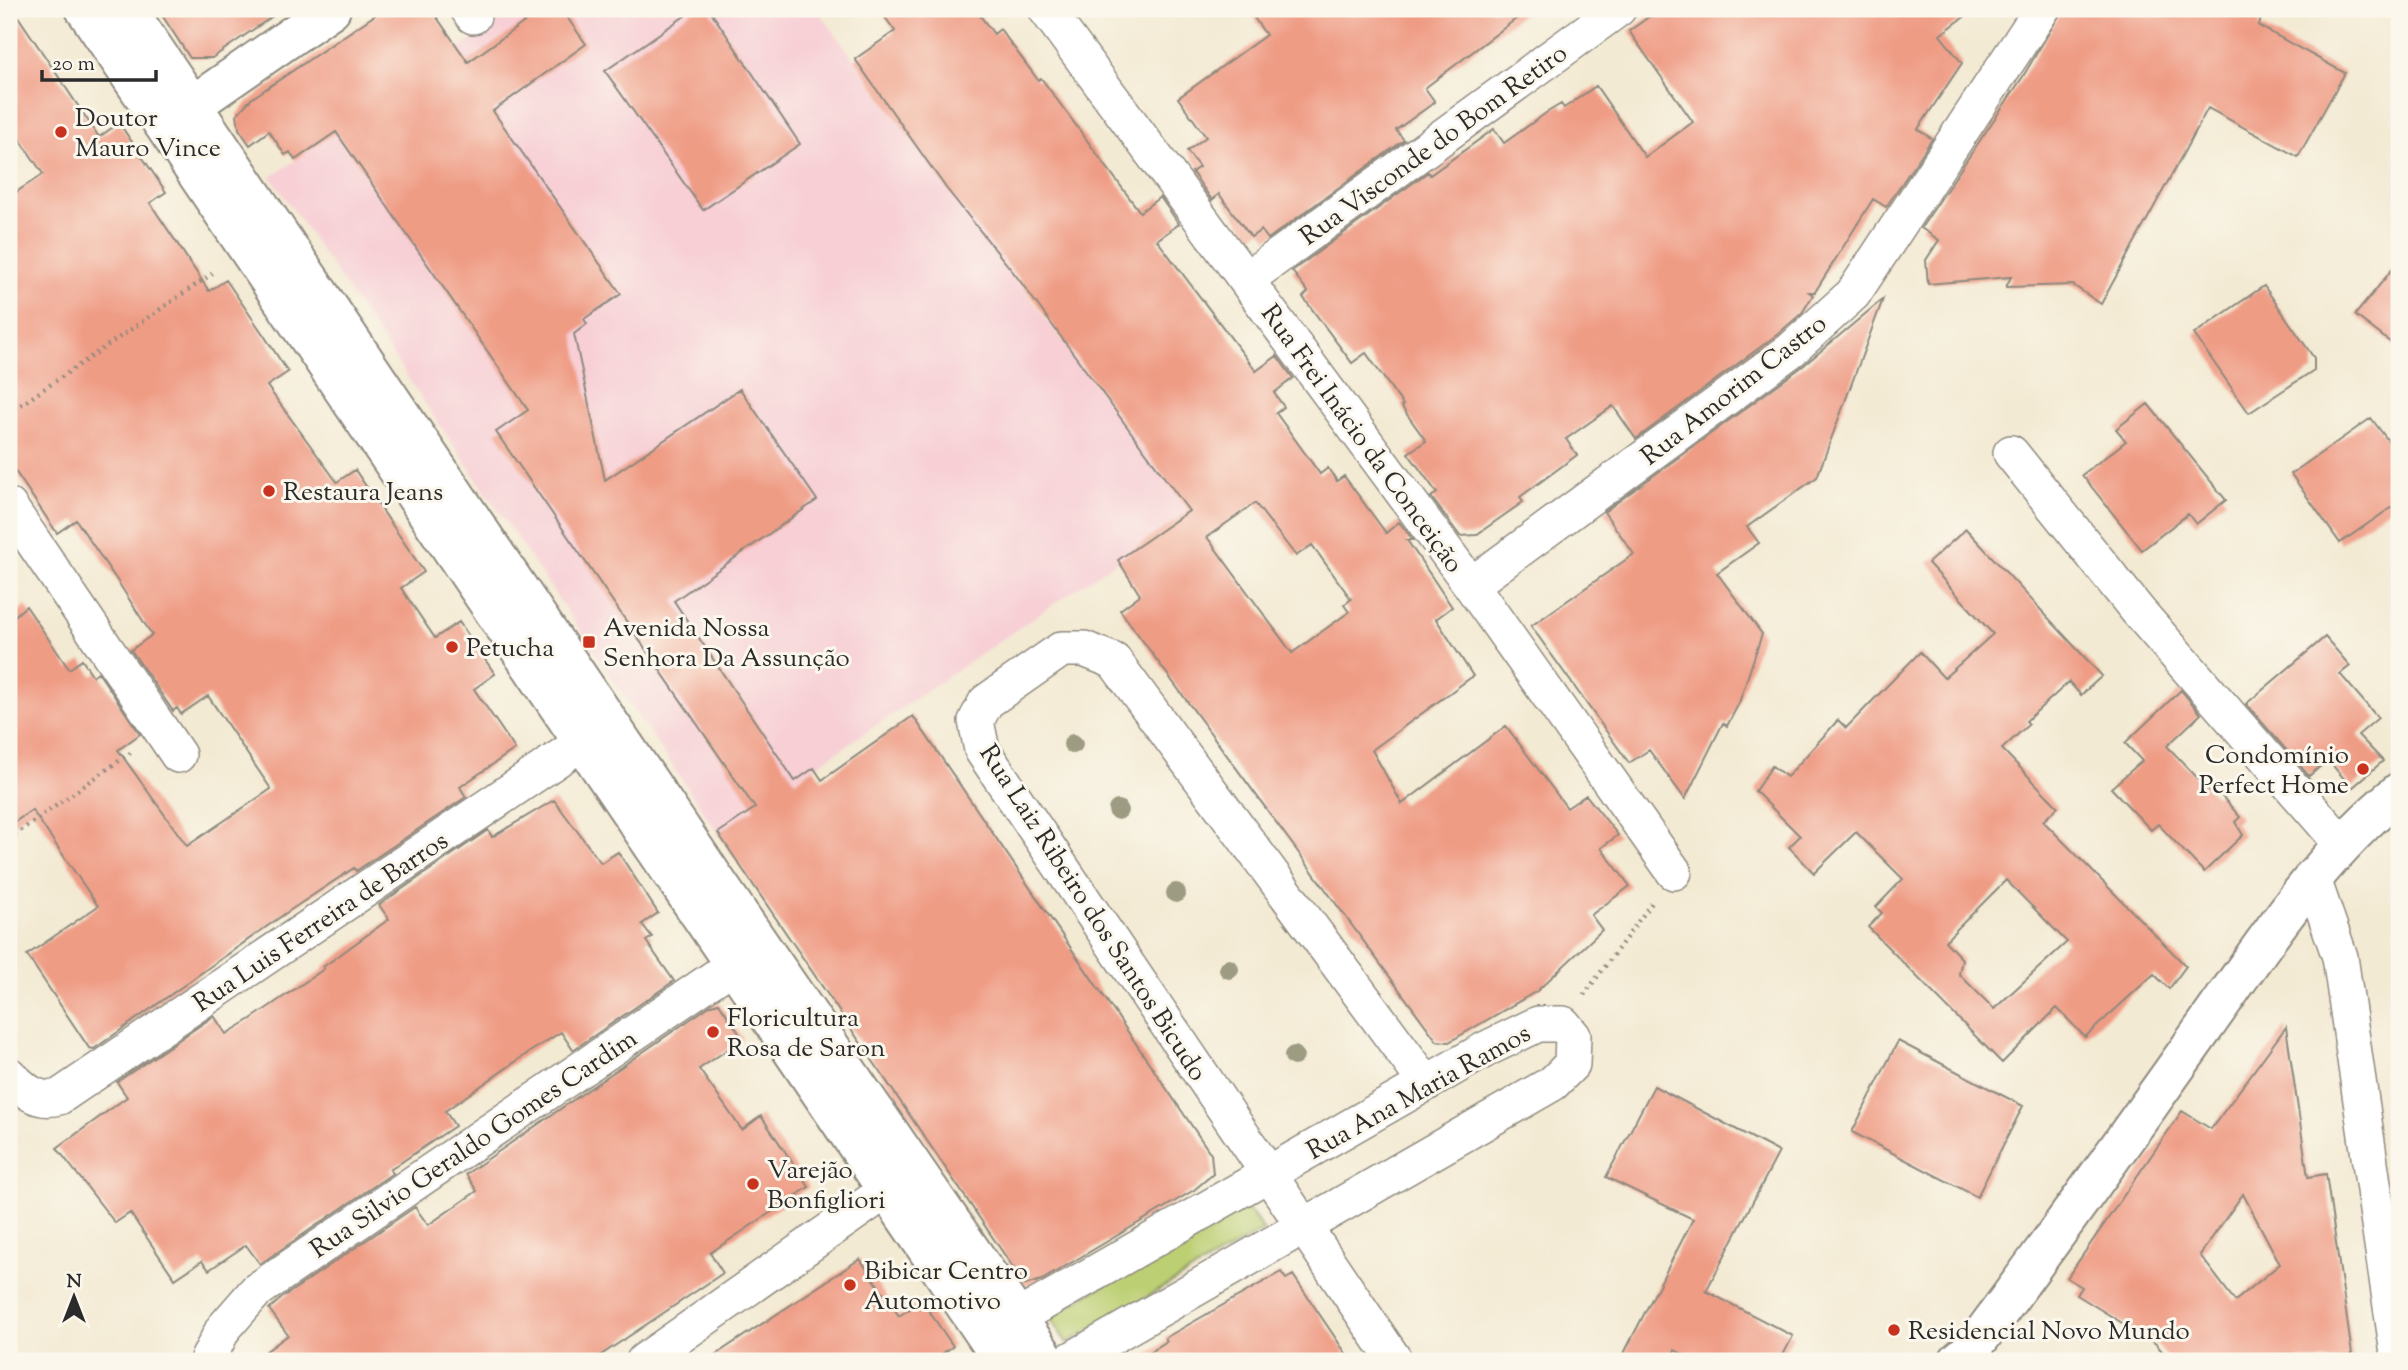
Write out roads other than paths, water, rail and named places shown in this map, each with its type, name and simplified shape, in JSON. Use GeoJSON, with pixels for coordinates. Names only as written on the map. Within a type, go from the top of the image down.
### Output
{"type":"FeatureCollection","features":[{"type":"Feature","properties":{"kind":"street"},"geometry":{"type":"LineString","coordinates":[[85,9],[178,115],[901,1180],[1001,1338],[1047,1361]]}},
{"type":"Feature","properties":{"kind":"street"},"geometry":{"type":"LineString","coordinates":[[127,9],[247,248],[596,733]]}},
{"type":"Feature","properties":{"kind":"street"},"geometry":{"type":"LineString","coordinates":[[178,115],[331,9]]}},
{"type":"Feature","properties":{"kind":"street","name":"Rua Frei Inácio da Conceição"},"geometry":{"type":"LineString","coordinates":[[1046,9],[1471,585],[1674,872]]}},
{"type":"Feature","properties":{"kind":"street","name":"Rua Visconde do Bom Retiro"},"geometry":{"type":"LineString","coordinates":[[1247,279],[1618,9]]}},
{"type":"Feature","properties":{"kind":"street","name":"Rua Amorim Castro"},"geometry":{"type":"LineString","coordinates":[[1471,585],[1791,350],[1853,294],[2042,9]]}},
{"type":"Feature","properties":{"kind":"street"},"geometry":{"type":"LineString","coordinates":[[2011,453],[2138,611],[2341,844]]}},
{"type":"Feature","properties":{"kind":"street"},"geometry":{"type":"LineString","coordinates":[[9,506],[178,754]]}},
{"type":"Feature","properties":{"kind":"street","name":"Rua Laiz Ribeiro dos Santos Bicudo"},"geometry":{"type":"LineString","coordinates":[[1395,1361],[982,750],[976,721],[986,702],[1062,649],[1084,649],[1114,661],[1426,1083]]}},
{"type":"Feature","properties":{"kind":"street","name":"Rua Luis Ferreira de Barros"},"geometry":{"type":"LineString","coordinates":[[17,1083],[47,1100],[59,1097],[596,733]]}},
{"type":"Feature","properties":{"kind":"street"},"geometry":{"type":"LineString","coordinates":[[1967,1358],[2312,876],[2341,844],[2399,792]]}},
{"type":"Feature","properties":{"kind":"street"},"geometry":{"type":"LineString","coordinates":[[2312,876],[2340,957],[2387,1186],[2399,1361]]}},
{"type":"Feature","properties":{"kind":"street","name":"Rua Silvio Geraldo Gomes Cardim"},"geometry":{"type":"LineString","coordinates":[[206,1361],[223,1329],[256,1290],[747,956]]}},
{"type":"Feature","properties":{"kind":"street","name":"Rua Ana Maria Ramos"},"geometry":{"type":"LineString","coordinates":[[1001,1338],[1267,1173],[1426,1083],[1538,1024],[1563,1024],[1573,1036],[1572,1064],[1553,1083],[1069,1361]]}},
{"type":"Feature","properties":{"kind":"street"},"geometry":{"type":"LineString","coordinates":[[644,1361],[901,1180]]}},
{"type":"Feature","properties":{"kind":"place","name":"Doutor Mauro Vince"},"geometry":{"type":"Point","coordinates":[61,132]}},
{"type":"Feature","properties":{"kind":"place","name":"Restaura Jeans"},"geometry":{"type":"Point","coordinates":[269,491]}},
{"type":"Feature","properties":{"kind":"place","name":"Avenida Nossa Senhora Da Assunção"},"geometry":{"type":"Point","coordinates":[589,642]}},
{"type":"Feature","properties":{"kind":"place","name":"Petucha"},"geometry":{"type":"Point","coordinates":[452,647]}},
{"type":"Feature","properties":{"kind":"place","name":"Condomínio Perfect Home"},"geometry":{"type":"Point","coordinates":[2363,769]}},
{"type":"Feature","properties":{"kind":"place","name":"Floricultura Rosa de Saron"},"geometry":{"type":"Point","coordinates":[713,1032]}},
{"type":"Feature","properties":{"kind":"place","name":"Varejão Bonfigliori"},"geometry":{"type":"Point","coordinates":[753,1184]}},
{"type":"Feature","properties":{"kind":"place","name":"Bibicar Centro Automotivo"},"geometry":{"type":"Point","coordinates":[850,1285]}},
{"type":"Feature","properties":{"kind":"place","name":"Residencial Novo Mundo"},"geometry":{"type":"Point","coordinates":[1894,1330]}}]}
